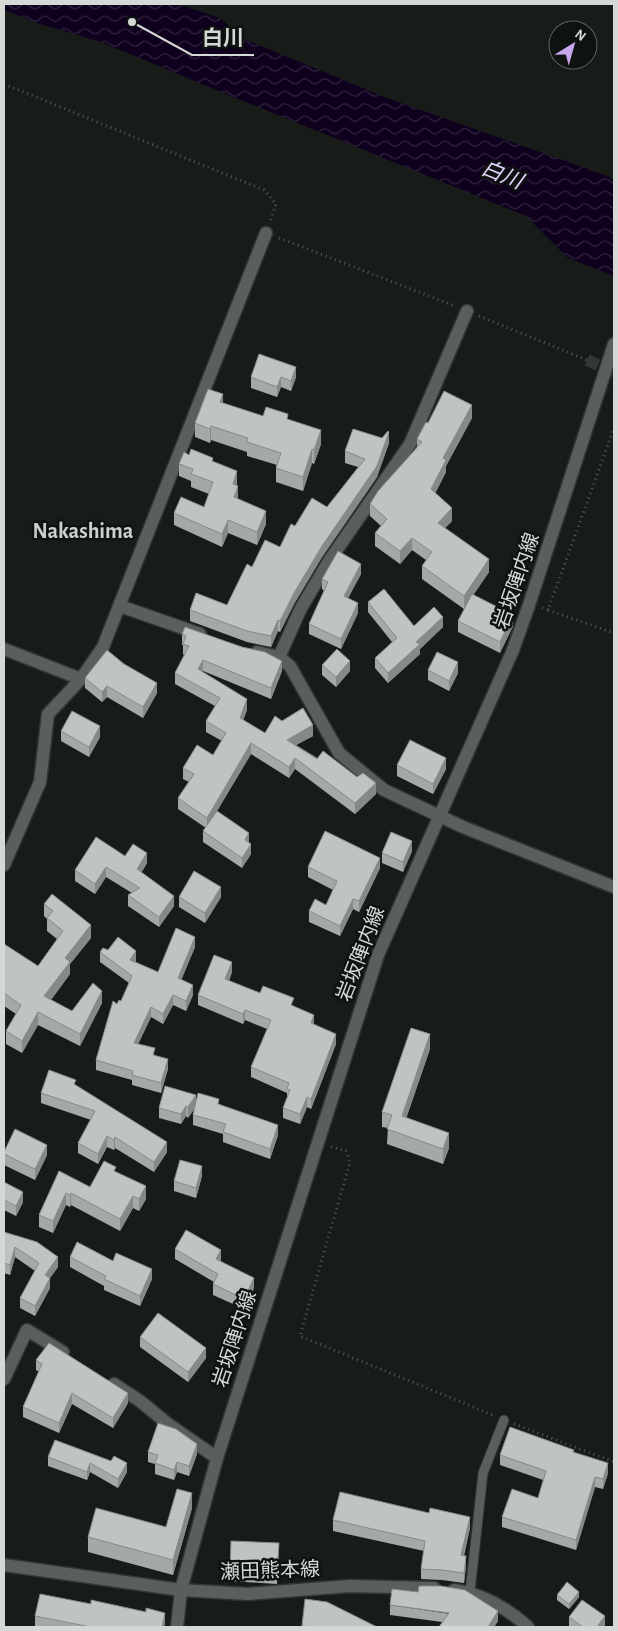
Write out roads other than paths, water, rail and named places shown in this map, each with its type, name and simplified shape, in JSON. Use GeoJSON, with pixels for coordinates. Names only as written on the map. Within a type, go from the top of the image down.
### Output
{"type":"FeatureCollection","features":[{"type":"Feature","properties":{"kind":"street"},"geometry":{"type":"LineString","coordinates":[[4,865],[40,782],[48,714],[81,679],[103,647],[266,233]]}},
{"type":"Feature","properties":{"kind":"street"},"geometry":{"type":"LineString","coordinates":[[279,657],[301,608],[329,561],[410,444],[467,311]]}},
{"type":"Feature","properties":{"kind":"street","name":"岩坂陣内線"},"geometry":{"type":"LineString","coordinates":[[177,1627],[181,1590],[217,1458],[378,955],[513,650],[614,344]]}},
{"type":"Feature","properties":{"kind":"street"},"geometry":{"type":"LineString","coordinates":[[120,606],[214,638]]}},
{"type":"Feature","properties":{"kind":"street"},"geometry":{"type":"LineString","coordinates":[[4,649],[81,679]]}},
{"type":"Feature","properties":{"kind":"street"},"geometry":{"type":"LineString","coordinates":[[245,650],[279,657],[290,666],[339,753],[384,790],[463,827],[614,887]]}},
{"type":"Feature","properties":{"kind":"street"},"geometry":{"type":"LineString","coordinates":[[4,1379],[27,1330],[76,1360]]}},
{"type":"Feature","properties":{"kind":"street"},"geometry":{"type":"LineString","coordinates":[[100,1376],[140,1401],[168,1424],[217,1458]]}},
{"type":"Feature","properties":{"kind":"street","name":"瀬田熊本線"},"geometry":{"type":"LineString","coordinates":[[4,1565],[181,1590],[248,1594],[350,1586],[442,1588],[470,1592],[487,1599],[512,1612],[528,1627]]}},
{"type":"Feature","properties":{"kind":"lane"},"geometry":{"type":"LineString","coordinates":[[470,1592],[483,1473],[504,1420]]}},
{"type":"Feature","properties":{"kind":"water"},"geometry":{"type":"Polygon","coordinates":[[[4,4],[178,4],[220,18],[242,38],[387,98],[605,175],[614,180],[614,276],[568,258],[526,216],[101,42],[43,25],[4,10],[4,4]]]}},
{"type":"Feature","properties":{"kind":"tunnel"},"geometry":{"type":"LineString","coordinates":[[587,360],[614,372]]}},
{"type":"Feature","properties":{"kind":"place","name":"白川"},"geometry":{"type":"Point","coordinates":[132,22]}},
{"type":"Feature","properties":{"kind":"district","name":"Nakashima"},"geometry":{"type":"Point","coordinates":[83,531]}}]}
